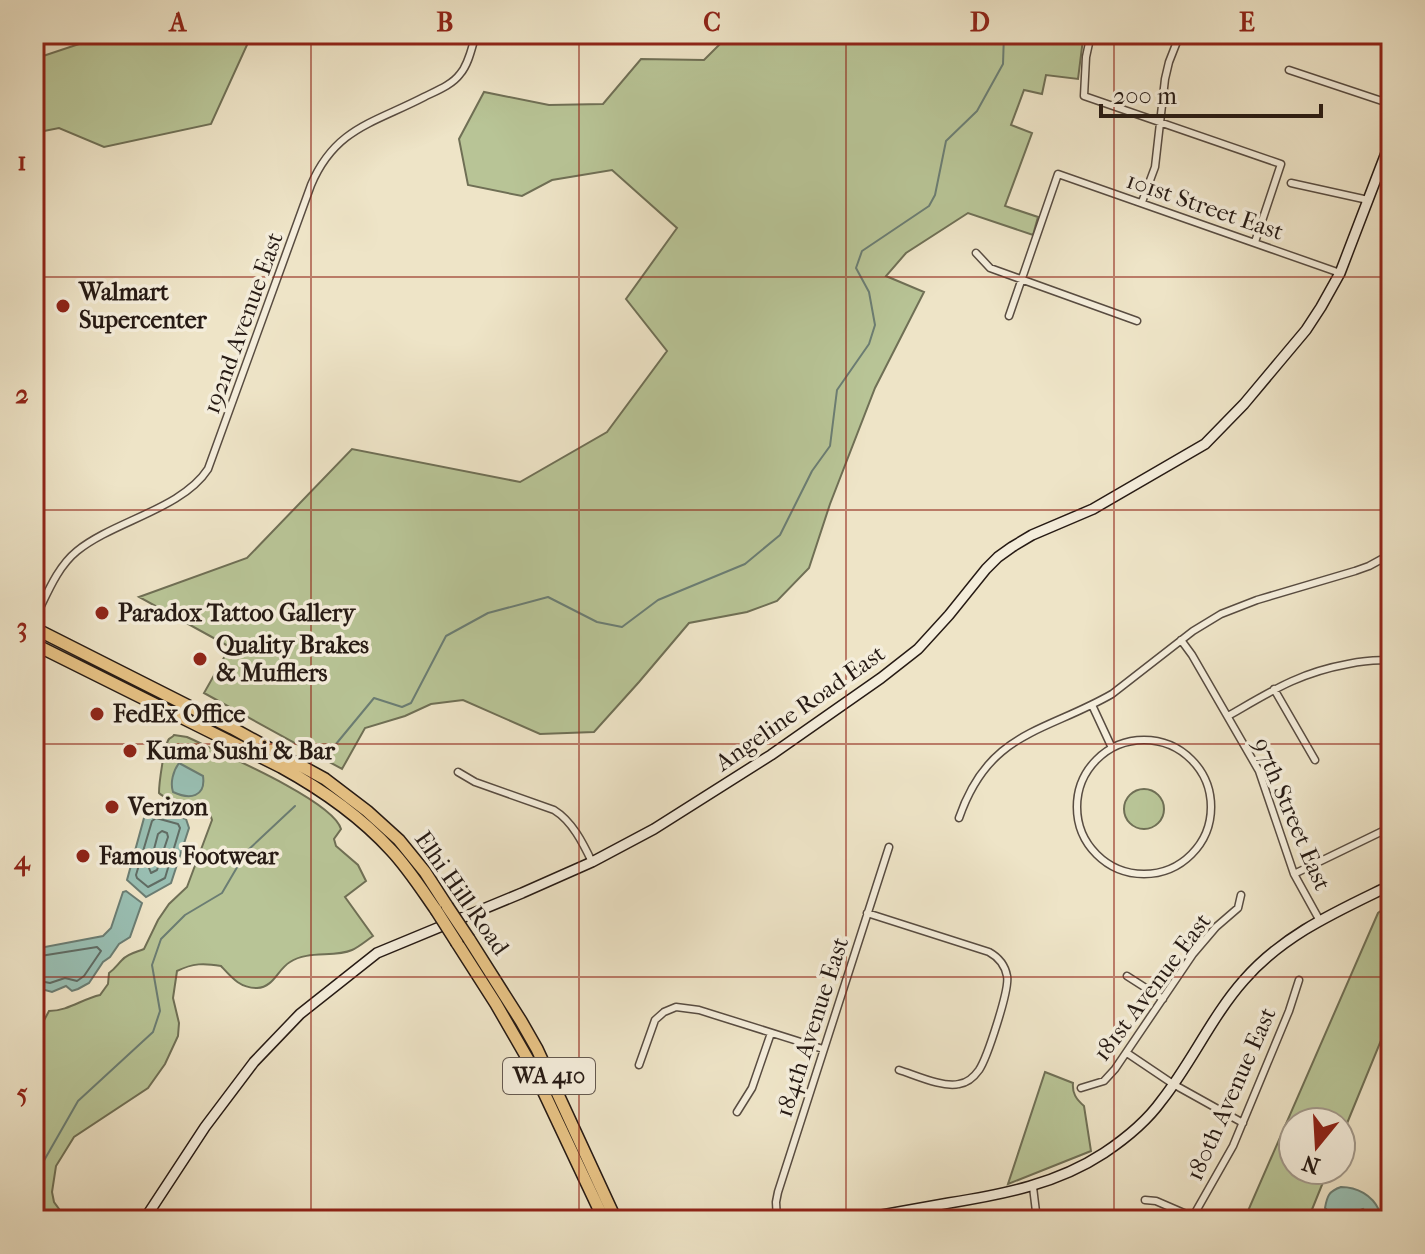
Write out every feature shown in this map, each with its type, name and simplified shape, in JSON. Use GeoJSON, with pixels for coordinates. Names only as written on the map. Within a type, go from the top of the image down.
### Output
{"type":"FeatureCollection","features":[{"type":"Feature","properties":{"kind":"highway","name":"Elhi Hill Road"},"geometry":{"type":"LineString","coordinates":[[34,628],[246,735],[325,779],[399,840],[425,872],[442,908],[537,1049],[616,1220]]}},
{"type":"Feature","properties":{"kind":"highway","name":"Elhi Hill Road"},"geometry":{"type":"LineString","coordinates":[[34,644],[311,783],[359,818],[392,850],[442,908]]}},
{"type":"Feature","properties":{"kind":"highway","name":"Elhi Hill Road"},"geometry":{"type":"LineString","coordinates":[[463,941],[530,1063],[604,1220]]}},
{"type":"Feature","properties":{"kind":"street","name":"192nd Avenue East"},"geometry":{"type":"LineString","coordinates":[[34,620],[61,570],[74,553],[185,492],[204,475],[311,185],[323,161],[353,132],[442,89],[460,75],[476,34]]}},
{"type":"Feature","properties":{"kind":"street"},"geometry":{"type":"LineString","coordinates":[[1091,34],[1084,96],[1281,164],[1255,242]]}},
{"type":"Feature","properties":{"kind":"street"},"geometry":{"type":"LineString","coordinates":[[1142,202],[1155,167],[1169,62],[1180,34]]}},
{"type":"Feature","properties":{"kind":"street"},"geometry":{"type":"LineString","coordinates":[[1289,70],[1391,104]]}},
{"type":"Feature","properties":{"kind":"street","name":"Angeline Road East"},"geometry":{"type":"LineString","coordinates":[[144,1220],[205,1127],[254,1062],[300,1014],[377,953],[592,862],[664,823],[771,755],[918,649],[978,578],[1012,547],[1093,509],[1205,444],[1244,404],[1306,330],[1340,273],[1368,200],[1386,168],[1391,140]]}},
{"type":"Feature","properties":{"kind":"street","name":"101st Street East"},"geometry":{"type":"LineString","coordinates":[[1021,280],[1058,174],[1340,273]]}},
{"type":"Feature","properties":{"kind":"street"},"geometry":{"type":"LineString","coordinates":[[1291,183],[1368,200]]}},
{"type":"Feature","properties":{"kind":"street"},"geometry":{"type":"LineString","coordinates":[[976,253],[990,268],[1137,321]]}},
{"type":"Feature","properties":{"kind":"street"},"geometry":{"type":"LineString","coordinates":[[1009,316],[1021,280]]}},
{"type":"Feature","properties":{"kind":"street"},"geometry":{"type":"LineString","coordinates":[[959,818],[976,780],[999,753],[1026,734],[1112,694],[1206,622],[1240,605],[1355,571],[1391,554]]}},
{"type":"Feature","properties":{"kind":"street","name":"97th Street East"},"geometry":{"type":"LineString","coordinates":[[1181,640],[1259,771],[1294,874],[1320,921]]}},
{"type":"Feature","properties":{"kind":"street"},"geometry":{"type":"LineString","coordinates":[[1228,716],[1301,675],[1376,659],[1391,661]]}},
{"type":"Feature","properties":{"kind":"street"},"geometry":{"type":"LineString","coordinates":[[1274,689],[1315,760]]}},
{"type":"Feature","properties":{"kind":"street"},"geometry":{"type":"LineString","coordinates":[[1092,705],[1112,748]]}},
{"type":"Feature","properties":{"kind":"street"},"geometry":{"type":"LineString","coordinates":[[1132,741],[1164,743],[1189,758],[1205,779],[1211,805],[1208,826],[1195,851],[1177,865],[1151,873],[1132,873],[1112,866],[1088,843],[1078,814],[1080,787],[1096,760],[1112,748],[1132,741]]}},
{"type":"Feature","properties":{"kind":"street"},"geometry":{"type":"LineString","coordinates":[[458,772],[475,782],[560,813],[592,862]]}},
{"type":"Feature","properties":{"kind":"street"},"geometry":{"type":"LineString","coordinates":[[1294,874],[1391,827]]}},
{"type":"Feature","properties":{"kind":"street","name":"184th Avenue East"},"geometry":{"type":"LineString","coordinates":[[777,1220],[778,1192],[889,847]]}},
{"type":"Feature","properties":{"kind":"street"},"geometry":{"type":"LineString","coordinates":[[854,1220],[1033,1187],[1060,1178],[1105,1153],[1161,1102],[1242,982],[1268,955],[1320,921],[1391,885]]}},
{"type":"Feature","properties":{"kind":"street","name":"181st Avenue East"},"geometry":{"type":"LineString","coordinates":[[1081,1088],[1104,1081],[1127,1053],[1204,940],[1238,908],[1241,895]]}},
{"type":"Feature","properties":{"kind":"street"},"geometry":{"type":"LineString","coordinates":[[867,913],[989,952],[998,958],[1007,976],[1007,990],[983,1062],[972,1078],[959,1084],[945,1085],[899,1070]]}},
{"type":"Feature","properties":{"kind":"street"},"geometry":{"type":"LineString","coordinates":[[1127,976],[1163,999]]}},
{"type":"Feature","properties":{"kind":"street","name":"180th Avenue East"},"geometry":{"type":"LineString","coordinates":[[1192,1218],[1243,1123],[1299,980]]}},
{"type":"Feature","properties":{"kind":"street"},"geometry":{"type":"LineString","coordinates":[[639,1065],[655,1020],[676,1007],[699,1010],[823,1049]]}},
{"type":"Feature","properties":{"kind":"street"},"geometry":{"type":"LineString","coordinates":[[737,1112],[752,1088],[771,1033]]}},
{"type":"Feature","properties":{"kind":"street"},"geometry":{"type":"LineString","coordinates":[[1127,1053],[1173,1084],[1243,1123]]}},
{"type":"Feature","properties":{"kind":"street"},"geometry":{"type":"LineString","coordinates":[[1033,1187],[1037,1220]]}},
{"type":"Feature","properties":{"kind":"street"},"geometry":{"type":"LineString","coordinates":[[1145,1200],[1156,1201],[1192,1218]]}},
{"type":"Feature","properties":{"kind":"green space"},"geometry":{"type":"Polygon","coordinates":[[[109,34],[252,34],[211,124],[104,147],[59,128],[34,133],[34,59],[109,34]]]}},
{"type":"Feature","properties":{"kind":"green space"},"geometry":{"type":"Polygon","coordinates":[[[730,34],[1062,34],[1083,39],[1078,79],[1046,75],[1042,94],[1024,90],[1011,125],[1032,133],[1005,206],[1038,217],[1033,235],[968,213],[906,253],[886,276],[924,292],[875,388],[809,568],[777,601],[747,612],[689,623],[594,732],[540,734],[463,700],[431,704],[365,728],[342,769],[204,693],[230,647],[139,597],[247,558],[352,449],[520,482],[607,432],[667,351],[626,299],[677,228],[612,170],[552,180],[522,196],[468,185],[459,139],[484,92],[549,105],[603,104],[641,59],[704,60],[730,34]]]}},
{"type":"Feature","properties":{"kind":"green space"},"geometry":{"type":"Polygon","coordinates":[[[174,735],[187,737],[272,777],[318,804],[333,817],[341,829],[334,839],[336,846],[358,865],[366,881],[345,897],[373,936],[345,952],[297,958],[263,987],[251,988],[241,984],[221,966],[199,964],[177,971],[173,998],[179,1023],[178,1036],[165,1064],[148,1088],[74,1137],[56,1166],[52,1192],[54,1202],[67,1220],[34,1220],[34,1039],[49,1011],[100,995],[108,984],[109,973],[127,956],[144,949],[169,904],[187,887],[212,820],[210,814],[159,793],[165,749],[174,735]]]}},
{"type":"Feature","properties":{"kind":"green space"},"geometry":{"type":"Polygon","coordinates":[[[1144,789],[1158,795],[1164,809],[1158,823],[1144,829],[1130,823],[1124,809],[1130,795],[1144,789]]]}},
{"type":"Feature","properties":{"kind":"green space"},"geometry":{"type":"Polygon","coordinates":[[[1391,904],[1391,1016],[1354,1106],[1294,1106],[1378,913],[1391,904]]]}},
{"type":"Feature","properties":{"kind":"green space"},"geometry":{"type":"Polygon","coordinates":[[[1045,1072],[1073,1083],[1075,1096],[1084,1106],[1091,1151],[1008,1184],[1045,1072]]]}},
{"type":"Feature","properties":{"kind":"green space"},"geometry":{"type":"Polygon","coordinates":[[[1277,1144],[1277,1186],[1322,1186],[1311,1212],[1334,1220],[1244,1220],[1277,1144]]]}},
{"type":"Feature","properties":{"kind":"water"},"geometry":{"type":"Polygon","coordinates":[[[179,763],[203,776],[202,788],[196,795],[185,796],[173,792],[173,777],[179,763]]]}},
{"type":"Feature","properties":{"kind":"water"},"geometry":{"type":"Polygon","coordinates":[[[153,809],[186,819],[189,828],[171,883],[146,897],[127,880],[144,818],[153,809]]]}},
{"type":"Feature","properties":{"kind":"water"},"geometry":{"type":"Polygon","coordinates":[[[123,892],[142,903],[130,937],[119,944],[89,983],[72,991],[66,986],[52,992],[34,987],[34,949],[103,936],[111,928],[123,892]]]}},
{"type":"Feature","properties":{"kind":"water"},"geometry":{"type":"Polygon","coordinates":[[[1341,1187],[1353,1188],[1368,1196],[1379,1210],[1375,1218],[1363,1209],[1358,1211],[1363,1218],[1361,1220],[1352,1220],[1327,1210],[1329,1194],[1341,1187]]]}},
{"type":"Feature","properties":{"kind":"waterway"},"geometry":{"type":"LineString","coordinates":[[336,744],[374,698],[402,707],[411,703],[446,636],[488,613],[548,597],[597,622],[622,627],[658,600],[745,564],[780,535],[812,471],[830,446],[837,390],[869,344],[875,325],[869,292],[856,268],[862,251],[929,206],[935,195],[946,141],[977,111],[1003,64],[1004,34]]}},
{"type":"Feature","properties":{"kind":"waterway"},"geometry":{"type":"LineString","coordinates":[[34,1178],[78,1101],[153,1032],[160,1011],[152,965],[161,939],[185,915],[222,893],[246,852],[295,806]]}},
{"type":"Feature","properties":{"kind":"place","name":"Walmart Supercenter"},"geometry":{"type":"Point","coordinates":[63,306]}},
{"type":"Feature","properties":{"kind":"place","name":"Paradox Tattoo Gallery"},"geometry":{"type":"Point","coordinates":[102,613]}},
{"type":"Feature","properties":{"kind":"place","name":"Quality Brakes & Mufflers"},"geometry":{"type":"Point","coordinates":[200,659]}},
{"type":"Feature","properties":{"kind":"place","name":"FedEx Office"},"geometry":{"type":"Point","coordinates":[97,714]}},
{"type":"Feature","properties":{"kind":"place","name":"Kuma Sushi & Bar"},"geometry":{"type":"Point","coordinates":[130,751]}},
{"type":"Feature","properties":{"kind":"place","name":"Verizon"},"geometry":{"type":"Point","coordinates":[112,807]}},
{"type":"Feature","properties":{"kind":"place","name":"Famous Footwear"},"geometry":{"type":"Point","coordinates":[83,856]}}]}
